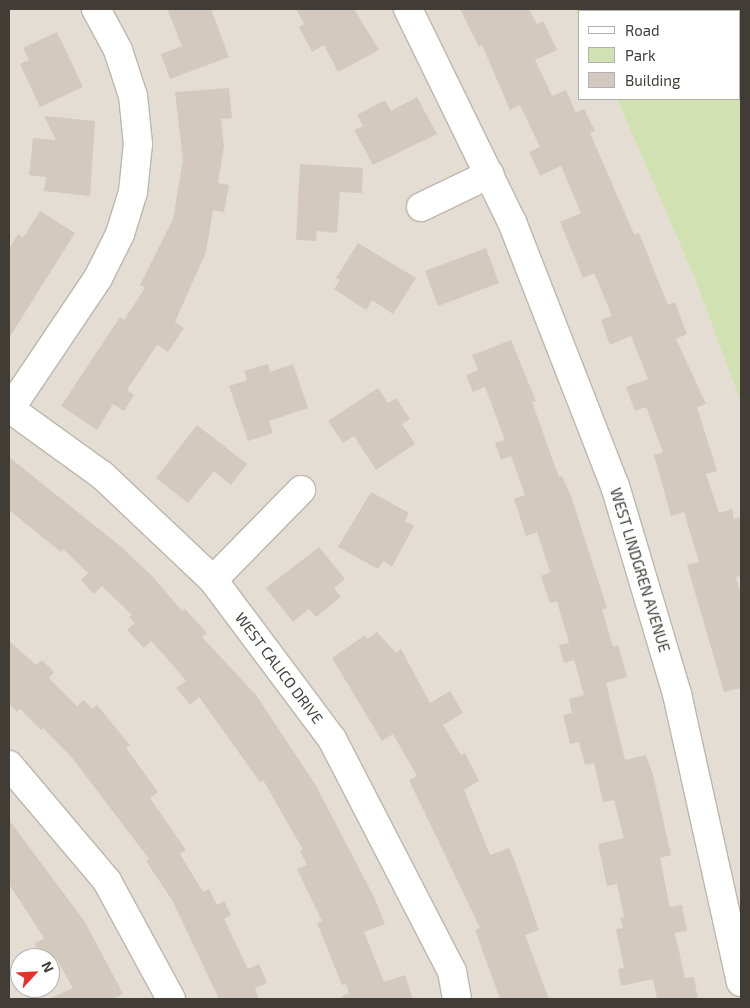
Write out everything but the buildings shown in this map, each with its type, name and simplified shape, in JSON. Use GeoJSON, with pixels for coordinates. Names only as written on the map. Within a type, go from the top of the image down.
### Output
{"type":"FeatureCollection","features":[{"type":"Feature","properties":{"kind":"street"},"geometry":{"type":"LineString","coordinates":[[9,408],[98,278],[120,234],[133,192],[138,144],[133,96],[118,50],[96,9]]}},
{"type":"Feature","properties":{"kind":"street","name":"WEST LINDGREN AVENUE"},"geometry":{"type":"LineString","coordinates":[[408,9],[490,174],[615,486],[677,694],[741,982]]}},
{"type":"Feature","properties":{"kind":"street"},"geometry":{"type":"LineString","coordinates":[[421,207],[490,174]]}},
{"type":"Feature","properties":{"kind":"street","name":"WEST CALICO DRIVE"},"geometry":{"type":"LineString","coordinates":[[9,408],[102,475],[213,580],[332,739],[452,971],[457,999]]}},
{"type":"Feature","properties":{"kind":"street"},"geometry":{"type":"LineString","coordinates":[[213,580],[301,490]]}},
{"type":"Feature","properties":{"kind":"street"},"geometry":{"type":"LineString","coordinates":[[9,765],[107,881],[171,999]]}},
{"type":"Feature","properties":{"kind":"shaded area"},"geometry":{"type":"Polygon","coordinates":[[[9,9],[574,9],[578,17],[578,100],[617,100],[695,279],[741,403],[741,999],[9,999],[9,9]]]}},
{"type":"Feature","properties":{"kind":"green space"},"geometry":{"type":"Polygon","coordinates":[[[574,9],[741,9],[741,403],[695,279],[617,100],[740,100],[740,10],[578,10],[578,17],[574,9]]]}}]}
